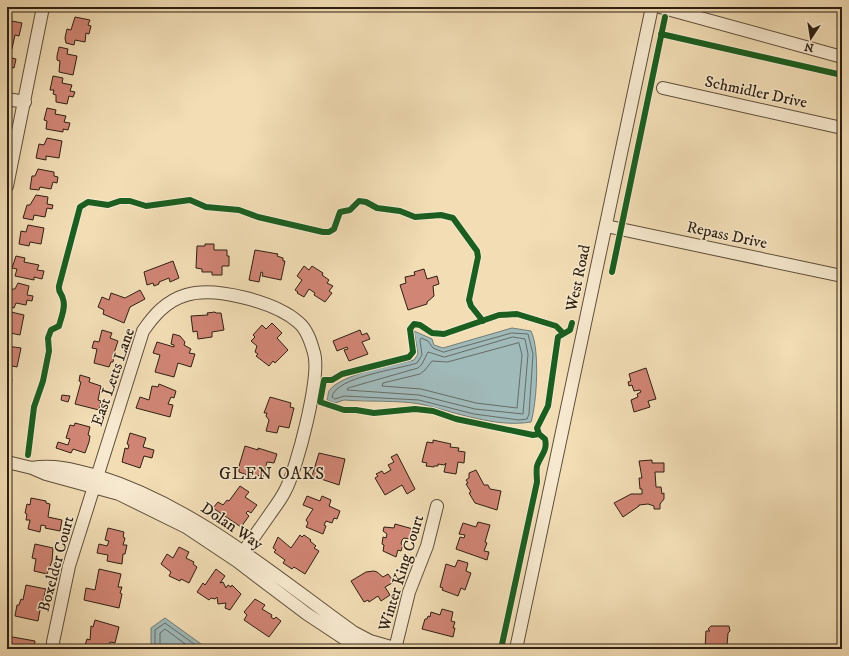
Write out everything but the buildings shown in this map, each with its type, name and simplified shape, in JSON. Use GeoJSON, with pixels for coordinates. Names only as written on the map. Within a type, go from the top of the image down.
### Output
{"type":"FeatureCollection","features":[{"type":"Feature","properties":{"kind":"street"},"geometry":{"type":"LineString","coordinates":[[7,186],[43,7]]}},
{"type":"Feature","properties":{"kind":"street","name":"West Road"},"geometry":{"type":"LineString","coordinates":[[516,649],[652,7]]}},
{"type":"Feature","properties":{"kind":"street"},"geometry":{"type":"LineString","coordinates":[[660,7],[842,57]]}},
{"type":"Feature","properties":{"kind":"street","name":"Schmidler Drive"},"geometry":{"type":"LineString","coordinates":[[663,88],[842,128]]}},
{"type":"Feature","properties":{"kind":"street"},"geometry":{"type":"LineString","coordinates":[[7,99],[25,102]]}},
{"type":"Feature","properties":{"kind":"street","name":"Repass Drive"},"geometry":{"type":"LineString","coordinates":[[606,226],[842,276]]}},
{"type":"Feature","properties":{"kind":"street","name":"East Letts Lane"},"geometry":{"type":"LineString","coordinates":[[96,482],[132,360],[143,331],[153,316],[167,304],[186,295],[206,292],[258,301],[278,308],[298,322],[306,331],[315,355],[316,376],[293,471],[285,492],[240,556]]}},
{"type":"Feature","properties":{"kind":"street","name":"Dolan Way"},"geometry":{"type":"LineString","coordinates":[[7,462],[32,468],[46,474],[96,482],[153,509],[240,556],[353,632],[370,641],[396,649]]}},
{"type":"Feature","properties":{"kind":"street","name":"Boxelder Court"},"geometry":{"type":"LineString","coordinates":[[54,649],[53,642],[69,566],[96,482]]}},
{"type":"Feature","properties":{"kind":"street","name":"Winter King Court"},"geometry":{"type":"LineString","coordinates":[[396,649],[408,597],[427,546],[438,506]]}},
{"type":"Feature","properties":{"kind":"street","name":"Dolan Way"},"geometry":{"type":"LineString","coordinates":[[240,556],[307,614],[360,649]]}},
{"type":"Feature","properties":{"kind":"water"},"geometry":{"type":"Polygon","coordinates":[[[512,328],[531,331],[534,339],[537,376],[535,402],[531,422],[504,423],[490,421],[411,403],[344,400],[335,403],[327,400],[329,391],[335,385],[344,380],[368,371],[414,360],[418,354],[414,331],[432,339],[434,345],[443,348],[512,328]]]}},
{"type":"Feature","properties":{"kind":"water"},"geometry":{"type":"Polygon","coordinates":[[[165,618],[208,649],[151,649],[151,628],[165,618]]]}},
{"type":"Feature","properties":{"kind":"cycle path"},"geometry":{"type":"LineString","coordinates":[[612,272],[665,17]]}},
{"type":"Feature","properties":{"kind":"cycle path"},"geometry":{"type":"LineString","coordinates":[[661,34],[842,75]]}},
{"type":"Feature","properties":{"kind":"cycle path"},"geometry":{"type":"LineString","coordinates":[[28,455],[34,407],[43,381],[49,351],[48,338],[51,330],[59,326],[64,309],[64,302],[59,286],[80,207],[88,202],[108,205],[120,201],[130,201],[146,206],[190,200],[206,207],[239,210],[258,217],[323,232],[329,232],[334,229],[340,212],[350,210],[359,201],[366,202],[377,208],[400,211],[415,217],[441,215],[453,218],[477,251],[478,257],[469,300],[471,306],[483,321]]}},
{"type":"Feature","properties":{"kind":"cycle path"},"geometry":{"type":"LineString","coordinates":[[539,434],[533,435],[456,419],[433,411],[415,409],[374,413],[344,410],[320,402],[324,380],[332,380],[342,374],[409,357],[413,352],[410,329],[414,324],[420,325],[432,333],[444,334],[499,315],[517,314],[556,326],[563,333]]}},
{"type":"Feature","properties":{"kind":"cycle path"},"geometry":{"type":"LineString","coordinates":[[501,649],[537,482],[537,466],[546,443],[545,439],[539,434],[537,428],[548,406],[558,337],[570,330],[572,323]]}},
{"type":"Feature","properties":{"kind":"district","name":"GLEN OAKS"},"geometry":{"type":"Point","coordinates":[272,474]}}]}
